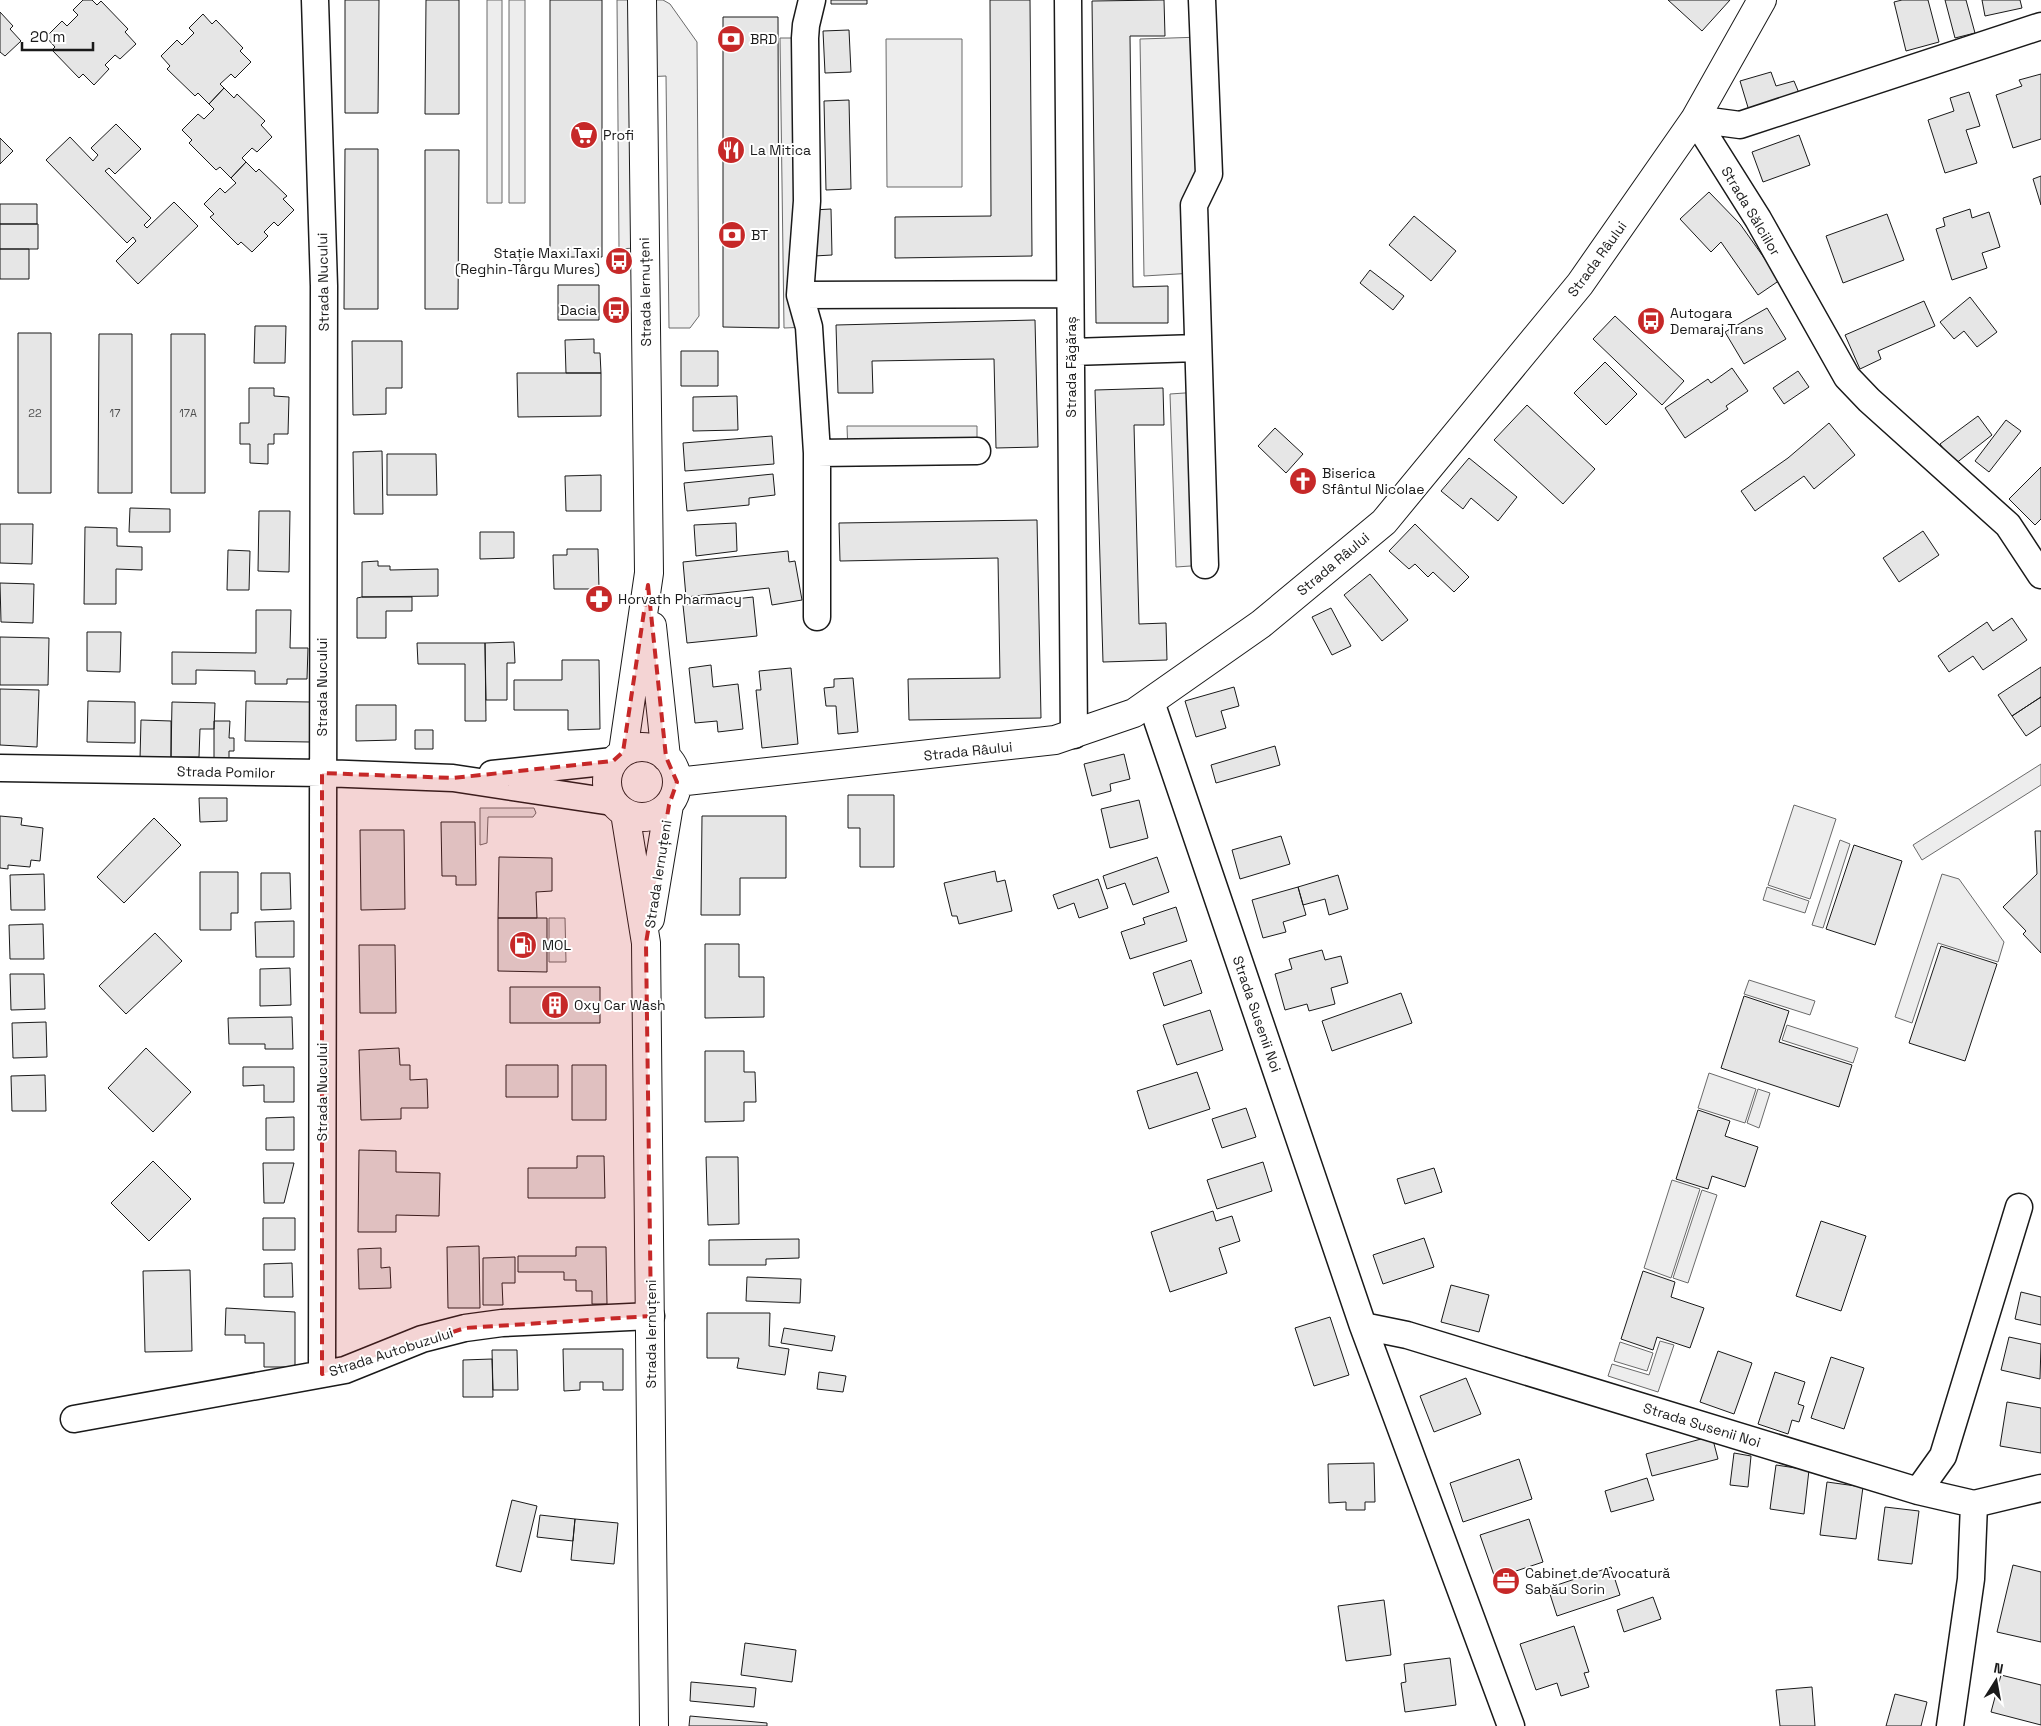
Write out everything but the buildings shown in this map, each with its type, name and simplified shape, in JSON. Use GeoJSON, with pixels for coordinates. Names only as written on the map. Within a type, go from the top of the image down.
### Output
{"type":"FeatureCollection","features":[{"type":"Feature","properties":{"kind":"main road","name":"Strada Iernuțeni"},"geometry":{"type":"LineString","coordinates":[[642,0],[648,584],[666,757]]}},
{"type":"Feature","properties":{"kind":"main road","name":"Strada Râului"},"geometry":{"type":"LineString","coordinates":[[673,794],[1036,744],[1074,735],[1134,713],[1261,624],[1384,522],[1580,284],[1695,119],[1762,0]]}},
{"type":"Feature","properties":{"kind":"main road","name":"Strada Iernuțeni"},"geometry":{"type":"LineString","coordinates":[[618,757],[648,584]]}},
{"type":"Feature","properties":{"kind":"main road"},"geometry":{"type":"LineString","coordinates":[[634,748],[645,748],[656,750],[666,757],[676,773],[673,794],[660,813],[648,817],[636,817],[618,808],[606,781],[618,757],[634,748]]}},
{"type":"Feature","properties":{"kind":"main road","name":"Strada Iernuțeni"},"geometry":{"type":"LineString","coordinates":[[646,943],[673,794]]}},
{"type":"Feature","properties":{"kind":"main road","name":"Strada Iernuțeni"},"geometry":{"type":"LineString","coordinates":[[618,808],[646,943],[654,1726]]}},
{"type":"Feature","properties":{"kind":"street","name":"Strada Nucului"},"geometry":{"type":"LineString","coordinates":[[315,0],[324,286],[322,1374]]}},
{"type":"Feature","properties":{"kind":"street"},"geometry":{"type":"LineString","coordinates":[[812,0],[805,38],[807,201],[800,295],[809,328],[817,453],[817,616]]}},
{"type":"Feature","properties":{"kind":"street","name":"Strada Făgăraș"},"geometry":{"type":"LineString","coordinates":[[1068,0],[1074,735]]}},
{"type":"Feature","properties":{"kind":"street"},"geometry":{"type":"LineString","coordinates":[[1202,0],[1209,174],[1194,205],[1204,565]]}},
{"type":"Feature","properties":{"kind":"street"},"geometry":{"type":"LineString","coordinates":[[1695,119],[1740,125],[2041,26]]}},
{"type":"Feature","properties":{"kind":"street","name":"Strada Sălciilor"},"geometry":{"type":"LineString","coordinates":[[1695,119],[1758,219],[1847,377],[1869,400],[2008,525],[2041,575]]}},
{"type":"Feature","properties":{"kind":"street"},"geometry":{"type":"LineString","coordinates":[[800,295],[1070,294]]}},
{"type":"Feature","properties":{"kind":"street"},"geometry":{"type":"LineString","coordinates":[[1071,352],[1198,348]]}},
{"type":"Feature","properties":{"kind":"street"},"geometry":{"type":"LineString","coordinates":[[817,453],[977,451]]}},
{"type":"Feature","properties":{"kind":"street","name":"Strada Susenii Noi"},"geometry":{"type":"LineString","coordinates":[[1151,702],[1363,1326],[1511,1726]]}},
{"type":"Feature","properties":{"kind":"street","name":"Strada Pomilor"},"geometry":{"type":"LineString","coordinates":[[453,778],[618,757]]}},
{"type":"Feature","properties":{"kind":"street","name":"Strada Pomilor"},"geometry":{"type":"LineString","coordinates":[[0,768],[322,773],[453,778],[618,808]]}},
{"type":"Feature","properties":{"kind":"street"},"geometry":{"type":"LineString","coordinates":[[1918,1491],[1943,1456],[2019,1207]]}},
{"type":"Feature","properties":{"kind":"street","name":"Strada Autobuzului"},"geometry":{"type":"LineString","coordinates":[[74,1420],[345,1370],[422,1339],[465,1328],[512,1322],[651,1316]]}},
{"type":"Feature","properties":{"kind":"street","name":"Strada Susenii Noi"},"geometry":{"type":"LineString","coordinates":[[1363,1326],[1407,1335],[1918,1491],[1974,1504],[2041,1488]]}},
{"type":"Feature","properties":{"kind":"street"},"geometry":{"type":"LineString","coordinates":[[1950,1726],[1971,1579],[1974,1504]]}},
{"type":"Feature","properties":{"kind":"highlighted area"},"geometry":{"type":"Polygon","coordinates":[[[648,585],[666,757],[677,782],[669,805],[646,943],[651,1316],[465,1328],[322,1374],[322,773],[453,778],[613,761],[623,752],[648,585]]]}},
{"type":"Feature","properties":{"kind":"shaded area"},"geometry":{"type":"Polygon","coordinates":[[[487,0],[502,0],[502,203],[487,203],[487,0]]]}},
{"type":"Feature","properties":{"kind":"shaded area"},"geometry":{"type":"Polygon","coordinates":[[[509,0],[525,0],[525,203],[509,203],[509,0]]]}},
{"type":"Feature","properties":{"kind":"shaded area"},"geometry":{"type":"Polygon","coordinates":[[[617,0],[632,0],[635,248],[619,249],[617,0]]]}},
{"type":"Feature","properties":{"kind":"shaded area"},"geometry":{"type":"Polygon","coordinates":[[[642,0],[663,0],[670,4],[697,42],[699,316],[690,328],[669,328],[666,76],[643,77],[642,0]]]}},
{"type":"Feature","properties":{"kind":"shaded area"},"geometry":{"type":"Polygon","coordinates":[[[1202,37],[1194,273],[1144,276],[1140,39],[1202,37]]]}},
{"type":"Feature","properties":{"kind":"shaded area"},"geometry":{"type":"Polygon","coordinates":[[[780,38],[805,38],[809,327],[784,328],[780,38]]]}},
{"type":"Feature","properties":{"kind":"shaded area"},"geometry":{"type":"Polygon","coordinates":[[[886,39],[962,39],[962,187],[887,187],[886,39]]]}},
{"type":"Feature","properties":{"kind":"shaded area"},"geometry":{"type":"Polygon","coordinates":[[[1199,392],[1205,565],[1176,567],[1170,394],[1199,392]]]}},
{"type":"Feature","properties":{"kind":"shaded area"},"geometry":{"type":"Polygon","coordinates":[[[847,426],[977,426],[977,451],[848,453],[847,426]]]}},
{"type":"Feature","properties":{"kind":"shaded area"},"geometry":{"type":"Polygon","coordinates":[[[2041,764],[2041,785],[1922,860],[1913,845],[2041,764]]]}},
{"type":"Feature","properties":{"kind":"shaded area"},"geometry":{"type":"Polygon","coordinates":[[[1794,805],[1836,819],[1810,899],[1768,885],[1794,805]]]}},
{"type":"Feature","properties":{"kind":"shaded area"},"geometry":{"type":"Polygon","coordinates":[[[480,808],[534,808],[536,813],[533,817],[488,817],[487,843],[480,845],[480,808]]]}},
{"type":"Feature","properties":{"kind":"shaded area"},"geometry":{"type":"Polygon","coordinates":[[[1840,840],[1850,844],[1823,928],[1812,925],[1840,840]]]}},
{"type":"Feature","properties":{"kind":"shaded area"},"geometry":{"type":"Polygon","coordinates":[[[1942,874],[1959,879],[2004,942],[1998,962],[1938,943],[1912,1023],[1895,1017],[1942,874]]]}},
{"type":"Feature","properties":{"kind":"shaded area"},"geometry":{"type":"Polygon","coordinates":[[[1767,887],[1809,901],[1805,913],[1763,900],[1767,887]]]}},
{"type":"Feature","properties":{"kind":"shaded area"},"geometry":{"type":"Polygon","coordinates":[[[549,918],[565,918],[566,962],[549,962],[549,918]]]}},
{"type":"Feature","properties":{"kind":"shaded area"},"geometry":{"type":"Polygon","coordinates":[[[1749,980],[1815,1001],[1810,1015],[1744,994],[1749,980]]]}},
{"type":"Feature","properties":{"kind":"shaded area"},"geometry":{"type":"Polygon","coordinates":[[[1787,1025],[1858,1048],[1853,1063],[1782,1040],[1787,1025]]]}},
{"type":"Feature","properties":{"kind":"shaded area"},"geometry":{"type":"Polygon","coordinates":[[[1709,1073],[1756,1089],[1745,1123],[1698,1108],[1709,1073]]]}},
{"type":"Feature","properties":{"kind":"shaded area"},"geometry":{"type":"Polygon","coordinates":[[[1758,1089],[1770,1093],[1759,1128],[1747,1123],[1758,1089]]]}},
{"type":"Feature","properties":{"kind":"shaded area"},"geometry":{"type":"Polygon","coordinates":[[[1672,1180],[1700,1189],[1671,1278],[1644,1268],[1672,1180]]]}},
{"type":"Feature","properties":{"kind":"shaded area"},"geometry":{"type":"Polygon","coordinates":[[[1702,1190],[1717,1195],[1688,1283],[1673,1278],[1702,1190]]]}},
{"type":"Feature","properties":{"kind":"shaded area"},"geometry":{"type":"Polygon","coordinates":[[[1660,1341],[1674,1345],[1658,1392],[1608,1376],[1612,1364],[1649,1375],[1660,1341]]]}},
{"type":"Feature","properties":{"kind":"shaded area"},"geometry":{"type":"Polygon","coordinates":[[[1620,1342],[1653,1353],[1647,1371],[1614,1361],[1620,1342]]]}},
{"type":"Feature","properties":{"kind":"place","name":"BRD"},"geometry":{"type":"Point","coordinates":[731,39]}},
{"type":"Feature","properties":{"kind":"place","name":"Profi"},"geometry":{"type":"Point","coordinates":[584,135]}},
{"type":"Feature","properties":{"kind":"place","name":"La Mitica"},"geometry":{"type":"Point","coordinates":[731,150]}},
{"type":"Feature","properties":{"kind":"place","name":"BT"},"geometry":{"type":"Point","coordinates":[732,235]}},
{"type":"Feature","properties":{"kind":"place","name":"Stație Maxi Taxi (Reghin-Târgu Mures)"},"geometry":{"type":"Point","coordinates":[619,261]}},
{"type":"Feature","properties":{"kind":"place","name":"Dacia"},"geometry":{"type":"Point","coordinates":[616,310]}},
{"type":"Feature","properties":{"kind":"place","name":"Autogara Demaraj Trans"},"geometry":{"type":"Point","coordinates":[1651,321]}},
{"type":"Feature","properties":{"kind":"place","name":"Biserica Sfântul Nicolae"},"geometry":{"type":"Point","coordinates":[1303,481]}},
{"type":"Feature","properties":{"kind":"place","name":"Horvath Pharmacy"},"geometry":{"type":"Point","coordinates":[599,599]}},
{"type":"Feature","properties":{"kind":"place","name":"MOL"},"geometry":{"type":"Point","coordinates":[523,945]}},
{"type":"Feature","properties":{"kind":"place","name":"Oxy Car Wash"},"geometry":{"type":"Point","coordinates":[555,1005]}},
{"type":"Feature","properties":{"kind":"place","name":"Cabinet de Avocatură Sabău Sorin"},"geometry":{"type":"Point","coordinates":[1506,1581]}}]}
